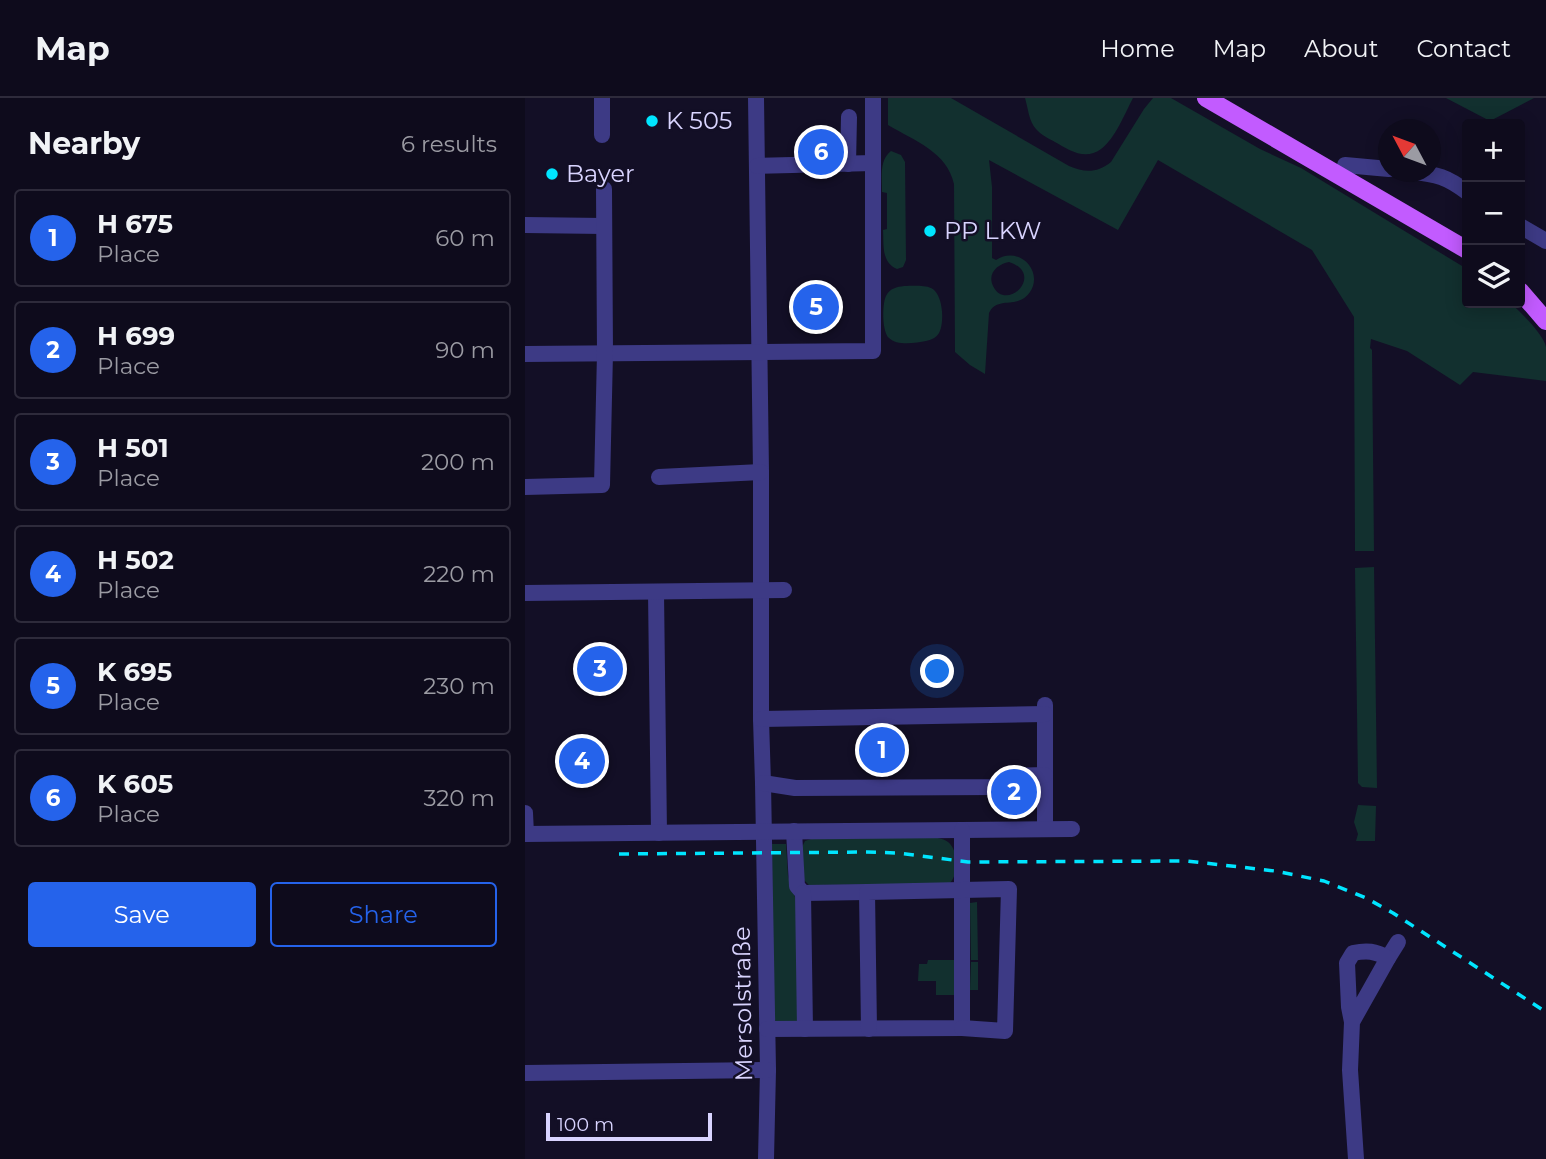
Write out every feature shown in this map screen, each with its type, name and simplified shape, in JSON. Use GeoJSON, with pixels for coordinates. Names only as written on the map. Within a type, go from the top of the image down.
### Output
{"type":"FeatureCollection","features":[{"type":"Feature","properties":{"kind":"main road"},"geometry":{"type":"LineString","coordinates":[[1206,98],[1462,247]]}},
{"type":"Feature","properties":{"kind":"main road"},"geometry":{"type":"LineString","coordinates":[[1525,297],[1546,321]]}},
{"type":"Feature","properties":{"kind":"street"},"geometry":{"type":"LineString","coordinates":[[602,135],[603,98]]}},
{"type":"Feature","properties":{"kind":"street","name":"Mersolstraße"},"geometry":{"type":"LineString","coordinates":[[756,98],[761,472],[759,590],[768,1070],[766,1159]]}},
{"type":"Feature","properties":{"kind":"street"},"geometry":{"type":"LineString","coordinates":[[525,354],[873,351],[873,98]]}},
{"type":"Feature","properties":{"kind":"street"},"geometry":{"type":"LineString","coordinates":[[848,164],[849,117]]}},
{"type":"Feature","properties":{"kind":"street"},"geometry":{"type":"LineString","coordinates":[[757,166],[848,164],[873,168]]}},
{"type":"Feature","properties":{"kind":"street"},"geometry":{"type":"LineString","coordinates":[[1345,165],[1378,168]]}},
{"type":"Feature","properties":{"kind":"street"},"geometry":{"type":"LineString","coordinates":[[873,168],[879,186],[879,226],[873,244]]}},
{"type":"Feature","properties":{"kind":"street"},"geometry":{"type":"LineString","coordinates":[[1441,176],[1462,189]]}},
{"type":"Feature","properties":{"kind":"street"},"geometry":{"type":"LineString","coordinates":[[1366,191],[1378,177]]}},
{"type":"Feature","properties":{"kind":"street"},"geometry":{"type":"LineString","coordinates":[[525,487],[603,485],[604,189]]}},
{"type":"Feature","properties":{"kind":"street"},"geometry":{"type":"LineString","coordinates":[[525,225],[604,226]]}},
{"type":"Feature","properties":{"kind":"street"},"geometry":{"type":"LineString","coordinates":[[1525,229],[1546,241]]}},
{"type":"Feature","properties":{"kind":"street"},"geometry":{"type":"LineString","coordinates":[[659,477],[761,472]]}},
{"type":"Feature","properties":{"kind":"street"},"geometry":{"type":"LineString","coordinates":[[525,593],[784,590]]}},
{"type":"Feature","properties":{"kind":"street"},"geometry":{"type":"LineString","coordinates":[[656,593],[659,833]]}},
{"type":"Feature","properties":{"kind":"street"},"geometry":{"type":"LineString","coordinates":[[761,719],[1045,710],[1045,829]]}},
{"type":"Feature","properties":{"kind":"street"},"geometry":{"type":"LineString","coordinates":[[763,783],[795,788],[997,787],[1011,776],[1045,775]]}},
{"type":"Feature","properties":{"kind":"street"},"geometry":{"type":"LineString","coordinates":[[525,813],[526,834],[659,833],[763,841],[794,831],[1072,828]]}},
{"type":"Feature","properties":{"kind":"street"},"geometry":{"type":"LineString","coordinates":[[962,830],[962,1028]]}},
{"type":"Feature","properties":{"kind":"street"},"geometry":{"type":"LineString","coordinates":[[794,831],[797,886],[803,893],[804,1029]]}},
{"type":"Feature","properties":{"kind":"street"},"geometry":{"type":"LineString","coordinates":[[767,1029],[962,1028],[1005,1031],[1009,889],[803,893]]}},
{"type":"Feature","properties":{"kind":"street"},"geometry":{"type":"LineString","coordinates":[[867,892],[869,1029]]}},
{"type":"Feature","properties":{"kind":"street"},"geometry":{"type":"LineString","coordinates":[[1352,1023],[1398,942]]}},
{"type":"Feature","properties":{"kind":"street"},"geometry":{"type":"LineString","coordinates":[[1356,1159],[1350,1070],[1352,1023],[1347,963],[1353,953],[1367,950],[1388,958]]}},
{"type":"Feature","properties":{"kind":"street"},"geometry":{"type":"LineString","coordinates":[[525,1073],[768,1070]]}},
{"type":"Feature","properties":{"kind":"green space"},"geometry":{"type":"Polygon","coordinates":[[[888,98],[951,98],[1069,166],[1091,171],[1111,162],[1153,98],[1171,98],[1260,149],[1301,168],[1462,266],[1462,308],[1515,308],[1544,342],[1546,381],[1473,372],[1460,385],[1407,351],[1371,339],[1374,551],[1355,551],[1354,317],[1312,250],[1158,160],[1118,230],[989,160],[992,187],[992,258],[1021,258],[1031,269],[1034,284],[1025,297],[997,305],[989,313],[985,374],[955,352],[954,184],[945,164],[919,142],[888,125],[888,98]],[[1009,262],[995,270],[991,277],[993,286],[999,293],[1006,295],[1020,289],[1024,275],[1009,262]]]}},
{"type":"Feature","properties":{"kind":"green space"},"geometry":{"type":"Polygon","coordinates":[[[1025,98],[1133,98],[1106,145],[1095,152],[1083,154],[1066,148],[1038,131],[1030,119],[1025,98]]]}},
{"type":"Feature","properties":{"kind":"green space"},"geometry":{"type":"Polygon","coordinates":[[[1446,98],[1534,98],[1494,119],[1486,119],[1446,98]]]}},
{"type":"Feature","properties":{"kind":"green space"},"geometry":{"type":"Polygon","coordinates":[[[891,151],[901,155],[905,162],[906,260],[903,267],[897,269],[886,258],[883,241],[883,230],[887,229],[887,193],[882,192],[882,170],[891,151]]]}},
{"type":"Feature","properties":{"kind":"green space"},"geometry":{"type":"Polygon","coordinates":[[[896,287],[928,287],[938,296],[942,322],[939,333],[933,339],[902,343],[892,341],[887,335],[883,318],[886,296],[896,287]]]}},
{"type":"Feature","properties":{"kind":"green space"},"geometry":{"type":"Polygon","coordinates":[[[1374,567],[1377,788],[1362,787],[1358,783],[1355,568],[1374,567]]]}},
{"type":"Feature","properties":{"kind":"green space"},"geometry":{"type":"Polygon","coordinates":[[[1358,805],[1376,806],[1375,841],[1356,841],[1358,834],[1354,822],[1358,805]]]}},
{"type":"Feature","properties":{"kind":"green space"},"geometry":{"type":"Polygon","coordinates":[[[931,837],[946,841],[954,851],[956,869],[949,884],[809,885],[803,879],[802,847],[805,841],[811,839],[931,837]]]}},
{"type":"Feature","properties":{"kind":"green space"},"geometry":{"type":"Polygon","coordinates":[[[772,844],[786,844],[788,876],[796,900],[798,1021],[795,1024],[777,1023],[773,1018],[772,844]]]}},
{"type":"Feature","properties":{"kind":"green space"},"geometry":{"type":"Polygon","coordinates":[[[977,902],[978,960],[971,960],[970,903],[977,902]]]}},
{"type":"Feature","properties":{"kind":"green space"},"geometry":{"type":"Polygon","coordinates":[[[928,960],[957,960],[956,995],[936,995],[936,981],[918,981],[919,964],[927,964],[928,960]]]}},
{"type":"Feature","properties":{"kind":"green space"},"geometry":{"type":"Polygon","coordinates":[[[971,962],[978,962],[978,990],[970,990],[971,962]]]}},
{"type":"Feature","properties":{"kind":"railway"},"geometry":{"type":"LineString","coordinates":[[619,854],[867,852],[968,862],[1187,861],[1275,871],[1324,881],[1366,898],[1546,1012]]}},
{"type":"Feature","properties":{"kind":"place","name":"K 505"},"geometry":{"type":"Point","coordinates":[652,121]}},
{"type":"Feature","properties":{"kind":"place","name":"K 605"},"geometry":{"type":"Point","coordinates":[821,152]}},
{"type":"Feature","properties":{"kind":"place","name":"Bayer"},"geometry":{"type":"Point","coordinates":[552,174]}},
{"type":"Feature","properties":{"kind":"place","name":"PP LKW"},"geometry":{"type":"Point","coordinates":[930,231]}},
{"type":"Feature","properties":{"kind":"place","name":"K 695"},"geometry":{"type":"Point","coordinates":[816,307]}},
{"type":"Feature","properties":{"kind":"place","name":"H 501"},"geometry":{"type":"Point","coordinates":[600,669]}},
{"type":"Feature","properties":{"kind":"place","name":"H 675"},"geometry":{"type":"Point","coordinates":[882,750]}},
{"type":"Feature","properties":{"kind":"place","name":"H 502"},"geometry":{"type":"Point","coordinates":[582,761]}},
{"type":"Feature","properties":{"kind":"place","name":"H 699"},"geometry":{"type":"Point","coordinates":[1014,792]}}]}
